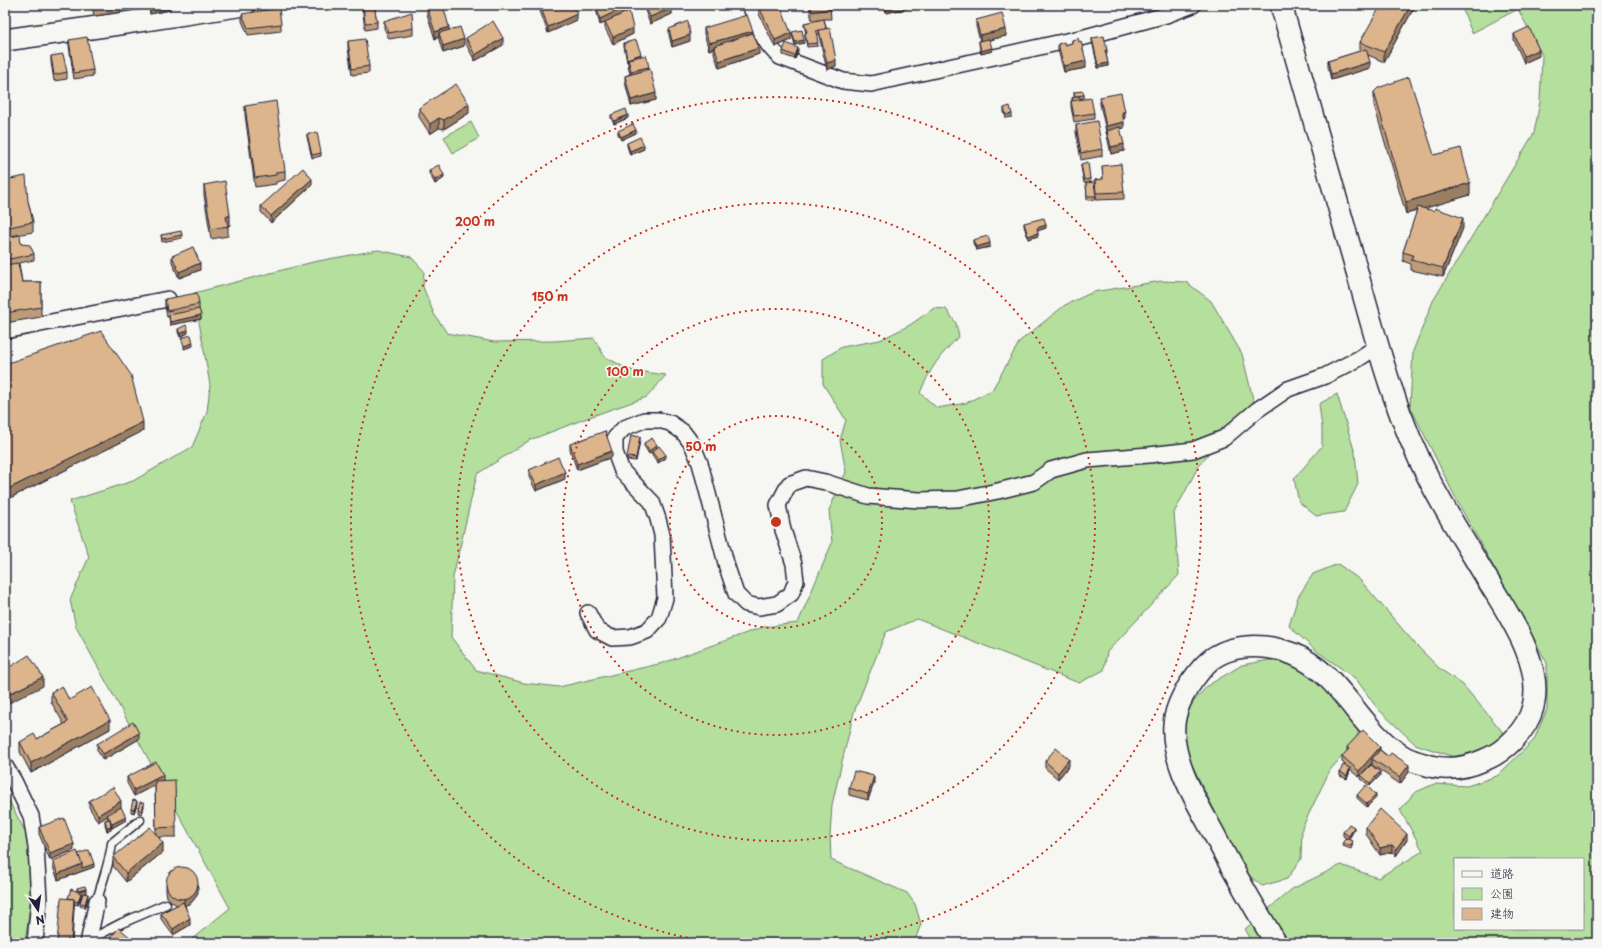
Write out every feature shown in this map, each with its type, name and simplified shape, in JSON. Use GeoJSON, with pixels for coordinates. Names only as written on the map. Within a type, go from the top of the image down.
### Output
{"type":"FeatureCollection","features":[{"type":"Feature","properties":{"kind":"street"},"geometry":{"type":"LineString","coordinates":[[5,40],[244,5]]}},
{"type":"Feature","properties":{"kind":"street"},"geometry":{"type":"LineString","coordinates":[[750,5],[757,25],[772,51],[780,57],[843,81],[871,84],[1092,35],[1166,15],[1193,5]]}},
{"type":"Feature","properties":{"kind":"street"},"geometry":{"type":"LineString","coordinates":[[1276,943],[1238,880],[1198,805],[1185,779],[1178,755],[1174,737],[1174,726],[1179,704],[1197,674],[1210,660],[1229,650],[1250,647],[1273,647],[1307,660],[1320,669],[1334,683],[1392,749],[1408,760],[1437,768],[1453,769],[1470,765],[1499,753],[1513,740],[1526,723],[1532,708],[1535,692],[1533,675],[1522,638],[1431,484],[1402,422],[1378,346],[1281,5]]}},
{"type":"Feature","properties":{"kind":"street"},"geometry":{"type":"LineString","coordinates":[[5,331],[168,300]]}},
{"type":"Feature","properties":{"kind":"street"},"geometry":{"type":"LineString","coordinates":[[588,613],[597,630],[612,638],[630,637],[648,632],[659,618],[665,598],[662,535],[652,502],[622,471],[615,452],[615,438],[624,428],[644,420],[658,420],[670,423],[683,432],[692,444],[700,463],[727,567],[736,594],[746,604],[759,607],[777,604],[790,594],[796,581],[794,564],[778,505],[789,484],[806,478],[825,482],[868,496],[919,500],[958,499],[1034,482],[1051,470],[1087,460],[1149,456],[1193,450],[1224,438],[1257,410],[1288,389],[1325,376],[1358,359],[1378,346]]}},
{"type":"Feature","properties":{"kind":"street"},"geometry":{"type":"LineString","coordinates":[[5,766],[31,816],[36,847],[39,900],[35,943]]}},
{"type":"Feature","properties":{"kind":"street"},"geometry":{"type":"LineString","coordinates":[[88,941],[97,901]]}},
{"type":"Feature","properties":{"kind":"lane"},"geometry":{"type":"LineString","coordinates":[[97,901],[102,879],[110,860],[112,843],[140,820]]}},
{"type":"Feature","properties":{"kind":"lane"},"geometry":{"type":"LineString","coordinates":[[88,941],[166,904]]}},
{"type":"Feature","properties":{"kind":"green space"},"geometry":{"type":"Polygon","coordinates":[[[1461,5],[1597,5],[1597,943],[1253,943],[1245,929],[1292,889],[1341,865],[1378,878],[1423,851],[1400,810],[1414,793],[1434,784],[1467,786],[1497,776],[1534,740],[1547,709],[1547,663],[1458,503],[1410,406],[1413,351],[1433,301],[1534,133],[1540,102],[1542,55],[1518,9],[1472,33],[1461,5]]]}},
{"type":"Feature","properties":{"kind":"green space"},"geometry":{"type":"Polygon","coordinates":[[[471,122],[479,138],[453,153],[444,137],[471,122]]]}},
{"type":"Feature","properties":{"kind":"green space"},"geometry":{"type":"Polygon","coordinates":[[[378,250],[411,257],[424,271],[423,287],[434,314],[447,333],[494,342],[555,341],[594,338],[604,356],[629,370],[666,375],[647,397],[530,440],[477,474],[453,577],[451,637],[476,670],[524,683],[559,687],[663,663],[763,627],[798,623],[832,543],[829,510],[846,472],[840,440],[846,420],[823,384],[823,359],[842,347],[880,340],[910,325],[934,308],[946,309],[956,323],[959,337],[936,362],[920,393],[937,408],[966,403],[992,390],[1020,341],[1065,305],[1093,292],[1162,281],[1186,282],[1211,301],[1242,354],[1255,407],[1224,432],[1197,469],[1174,513],[1179,575],[1107,652],[1104,670],[1079,683],[917,619],[886,632],[854,712],[832,805],[830,835],[831,860],[907,893],[915,904],[921,924],[914,943],[187,943],[230,908],[76,627],[70,600],[89,557],[70,501],[133,481],[192,447],[207,412],[210,385],[194,293],[313,262],[378,250]]]}},
{"type":"Feature","properties":{"kind":"green space"},"geometry":{"type":"Polygon","coordinates":[[[1337,394],[1355,453],[1358,484],[1344,512],[1316,516],[1299,502],[1294,479],[1322,446],[1322,428],[1319,404],[1337,394]]]}},
{"type":"Feature","properties":{"kind":"green space"},"geometry":{"type":"Polygon","coordinates":[[[1338,564],[1360,580],[1417,646],[1439,668],[1463,685],[1506,736],[1466,761],[1415,744],[1377,708],[1356,679],[1314,649],[1289,626],[1298,597],[1313,574],[1338,564]]]}},
{"type":"Feature","properties":{"kind":"green space"},"geometry":{"type":"Polygon","coordinates":[[[1280,658],[1322,681],[1359,730],[1354,743],[1330,770],[1302,828],[1301,859],[1287,879],[1262,886],[1244,871],[1188,757],[1183,730],[1190,706],[1207,686],[1242,665],[1280,658]]]}},
{"type":"Feature","properties":{"kind":"green space"},"geometry":{"type":"Polygon","coordinates":[[[5,707],[9,739],[5,744],[5,707]]]}},
{"type":"Feature","properties":{"kind":"green space"},"geometry":{"type":"Polygon","coordinates":[[[5,793],[28,837],[32,891],[25,943],[5,943],[5,793]]]}},
{"type":"Feature","properties":{"kind":"building"},"geometry":{"type":"Polygon","coordinates":[[[93,5],[121,5],[94,9],[93,5]]]}},
{"type":"Feature","properties":{"kind":"building"},"geometry":{"type":"Polygon","coordinates":[[[150,5],[162,5],[150,8],[150,5]]]}},
{"type":"Feature","properties":{"kind":"building"},"geometry":{"type":"Polygon","coordinates":[[[363,5],[374,5],[377,22],[365,23],[363,5]]]}},
{"type":"Feature","properties":{"kind":"building"},"geometry":{"type":"Polygon","coordinates":[[[443,5],[449,27],[435,32],[427,7],[443,5]]]}},
{"type":"Feature","properties":{"kind":"building"},"geometry":{"type":"Polygon","coordinates":[[[540,5],[573,5],[577,14],[548,27],[540,5]]]}},
{"type":"Feature","properties":{"kind":"building"},"geometry":{"type":"Polygon","coordinates":[[[596,5],[624,5],[625,7],[600,19],[596,5]]]}},
{"type":"Feature","properties":{"kind":"building"},"geometry":{"type":"Polygon","coordinates":[[[645,5],[671,5],[672,8],[650,17],[645,5]]]}},
{"type":"Feature","properties":{"kind":"building"},"geometry":{"type":"Polygon","coordinates":[[[764,5],[780,5],[791,33],[775,40],[759,7],[764,5]]]}},
{"type":"Feature","properties":{"kind":"building"},"geometry":{"type":"Polygon","coordinates":[[[811,5],[830,5],[831,9],[812,12],[811,5]]]}},
{"type":"Feature","properties":{"kind":"building"},"geometry":{"type":"Polygon","coordinates":[[[1381,5],[1411,5],[1384,52],[1360,42],[1381,5]]]}},
{"type":"Feature","properties":{"kind":"building"},"geometry":{"type":"Polygon","coordinates":[[[279,8],[281,24],[248,28],[242,14],[279,8]]]}},
{"type":"Feature","properties":{"kind":"building"},"geometry":{"type":"Polygon","coordinates":[[[629,11],[633,28],[613,37],[605,22],[629,11]]]}},
{"type":"Feature","properties":{"kind":"building"},"geometry":{"type":"Polygon","coordinates":[[[412,12],[413,28],[389,33],[384,21],[412,12]]]}},
{"type":"Feature","properties":{"kind":"building"},"geometry":{"type":"Polygon","coordinates":[[[1002,13],[1006,29],[980,35],[976,20],[1002,13]]]}},
{"type":"Feature","properties":{"kind":"building"},"geometry":{"type":"Polygon","coordinates":[[[747,15],[753,31],[709,43],[704,28],[747,15]]]}},
{"type":"Feature","properties":{"kind":"building"},"geometry":{"type":"Polygon","coordinates":[[[824,19],[826,29],[816,31],[818,43],[807,44],[805,33],[807,32],[804,23],[824,19]]]}},
{"type":"Feature","properties":{"kind":"building"},"geometry":{"type":"Polygon","coordinates":[[[493,21],[503,38],[475,55],[466,38],[493,21]]]}},
{"type":"Feature","properties":{"kind":"building"},"geometry":{"type":"Polygon","coordinates":[[[688,21],[690,35],[672,41],[669,29],[688,21]]]}},
{"type":"Feature","properties":{"kind":"building"},"geometry":{"type":"Polygon","coordinates":[[[460,27],[464,39],[443,46],[439,33],[460,27]]]}},
{"type":"Feature","properties":{"kind":"building"},"geometry":{"type":"Polygon","coordinates":[[[1529,27],[1539,50],[1524,56],[1514,34],[1529,27]]]}},
{"type":"Feature","properties":{"kind":"building"},"geometry":{"type":"Polygon","coordinates":[[[830,28],[836,60],[827,63],[819,30],[830,28]]]}},
{"type":"Feature","properties":{"kind":"building"},"geometry":{"type":"Polygon","coordinates":[[[802,30],[804,40],[795,42],[792,32],[802,30]]]}},
{"type":"Feature","properties":{"kind":"building"},"geometry":{"type":"Polygon","coordinates":[[[753,33],[759,48],[719,61],[714,46],[753,33]]]}},
{"type":"Feature","properties":{"kind":"building"},"geometry":{"type":"Polygon","coordinates":[[[1104,36],[1108,63],[1098,65],[1092,38],[1104,36]]]}},
{"type":"Feature","properties":{"kind":"building"},"geometry":{"type":"Polygon","coordinates":[[[87,37],[93,70],[74,73],[69,40],[87,37]]]}},
{"type":"Feature","properties":{"kind":"building"},"geometry":{"type":"Polygon","coordinates":[[[1078,38],[1079,42],[1081,41],[1086,61],[1064,66],[1058,44],[1064,42],[1065,45],[1072,43],[1072,40],[1078,38]]]}},
{"type":"Feature","properties":{"kind":"building"},"geometry":{"type":"Polygon","coordinates":[[[365,39],[369,66],[352,69],[348,41],[365,39]]]}},
{"type":"Feature","properties":{"kind":"building"},"geometry":{"type":"Polygon","coordinates":[[[989,39],[992,48],[981,51],[979,41],[989,39]]]}},
{"type":"Feature","properties":{"kind":"building"},"geometry":{"type":"Polygon","coordinates":[[[636,40],[641,54],[627,59],[624,43],[636,40]]]}},
{"type":"Feature","properties":{"kind":"building"},"geometry":{"type":"Polygon","coordinates":[[[786,43],[798,48],[795,56],[783,51],[786,43]]]}},
{"type":"Feature","properties":{"kind":"building"},"geometry":{"type":"Polygon","coordinates":[[[1366,49],[1370,62],[1331,74],[1328,61],[1366,49]]]}},
{"type":"Feature","properties":{"kind":"building"},"geometry":{"type":"Polygon","coordinates":[[[63,54],[67,72],[54,75],[51,56],[63,54]]]}},
{"type":"Feature","properties":{"kind":"building"},"geometry":{"type":"Polygon","coordinates":[[[646,55],[649,67],[631,71],[628,59],[646,55]]]}},
{"type":"Feature","properties":{"kind":"building"},"geometry":{"type":"Polygon","coordinates":[[[650,69],[656,93],[631,100],[625,76],[650,69]]]}},
{"type":"Feature","properties":{"kind":"building"},"geometry":{"type":"Polygon","coordinates":[[[1409,77],[1434,155],[1461,148],[1470,183],[1406,202],[1374,92],[1378,88],[1409,77]]]}},
{"type":"Feature","properties":{"kind":"building"},"geometry":{"type":"Polygon","coordinates":[[[456,84],[469,104],[444,120],[439,118],[430,124],[419,108],[456,84]]]}},
{"type":"Feature","properties":{"kind":"building"},"geometry":{"type":"Polygon","coordinates":[[[1083,91],[1084,95],[1075,96],[1074,92],[1083,91]]]}},
{"type":"Feature","properties":{"kind":"building"},"geometry":{"type":"Polygon","coordinates":[[[1121,93],[1125,112],[1122,112],[1124,122],[1106,126],[1100,97],[1121,93]]]}},
{"type":"Feature","properties":{"kind":"building"},"geometry":{"type":"Polygon","coordinates":[[[1080,97],[1080,100],[1073,101],[1072,98],[1080,97]]]}},
{"type":"Feature","properties":{"kind":"building"},"geometry":{"type":"Polygon","coordinates":[[[1091,98],[1094,113],[1074,116],[1071,101],[1091,98]]]}},
{"type":"Feature","properties":{"kind":"building"},"geometry":{"type":"Polygon","coordinates":[[[276,101],[285,171],[276,172],[276,175],[255,178],[245,106],[276,101]]]}},
{"type":"Feature","properties":{"kind":"building"},"geometry":{"type":"Polygon","coordinates":[[[1010,106],[1012,114],[1006,115],[1004,108],[1010,106]]]}},
{"type":"Feature","properties":{"kind":"building"},"geometry":{"type":"Polygon","coordinates":[[[626,109],[628,115],[614,121],[611,115],[626,109]]]}},
{"type":"Feature","properties":{"kind":"building"},"geometry":{"type":"Polygon","coordinates":[[[1097,121],[1102,149],[1081,153],[1076,125],[1097,121]]]}},
{"type":"Feature","properties":{"kind":"building"},"geometry":{"type":"Polygon","coordinates":[[[633,124],[636,130],[621,137],[618,131],[633,124]]]}},
{"type":"Feature","properties":{"kind":"building"},"geometry":{"type":"Polygon","coordinates":[[[1120,127],[1124,144],[1111,147],[1107,131],[1120,127]]]}},
{"type":"Feature","properties":{"kind":"building"},"geometry":{"type":"Polygon","coordinates":[[[317,132],[321,153],[312,155],[307,134],[317,132]]]}},
{"type":"Feature","properties":{"kind":"building"},"geometry":{"type":"Polygon","coordinates":[[[640,137],[644,145],[630,151],[627,143],[640,137]]]}},
{"type":"Feature","properties":{"kind":"building"},"geometry":{"type":"Polygon","coordinates":[[[1088,162],[1090,179],[1084,180],[1081,164],[1088,162]]]}},
{"type":"Feature","properties":{"kind":"building"},"geometry":{"type":"Polygon","coordinates":[[[1121,164],[1124,192],[1096,193],[1095,180],[1103,179],[1102,166],[1121,164]]]}},
{"type":"Feature","properties":{"kind":"building"},"geometry":{"type":"Polygon","coordinates":[[[439,165],[444,175],[435,180],[429,170],[439,165]]]}},
{"type":"Feature","properties":{"kind":"building"},"geometry":{"type":"Polygon","coordinates":[[[303,168],[312,179],[271,216],[261,206],[303,168]]]}},
{"type":"Feature","properties":{"kind":"building"},"geometry":{"type":"Polygon","coordinates":[[[26,176],[28,201],[33,222],[5,228],[5,180],[26,176]]]}},
{"type":"Feature","properties":{"kind":"building"},"geometry":{"type":"Polygon","coordinates":[[[225,181],[230,215],[226,217],[228,226],[211,229],[204,185],[225,181]]]}},
{"type":"Feature","properties":{"kind":"building"},"geometry":{"type":"Polygon","coordinates":[[[1094,182],[1096,196],[1087,196],[1086,183],[1094,182]]]}},
{"type":"Feature","properties":{"kind":"building"},"geometry":{"type":"Polygon","coordinates":[[[1418,207],[1434,211],[1435,208],[1463,218],[1443,268],[1411,260],[1413,255],[1403,252],[1418,207]]]}},
{"type":"Feature","properties":{"kind":"building"},"geometry":{"type":"Polygon","coordinates":[[[1044,218],[1046,225],[1037,228],[1038,233],[1028,236],[1024,223],[1044,218]]]}},
{"type":"Feature","properties":{"kind":"building"},"geometry":{"type":"Polygon","coordinates":[[[181,231],[182,235],[162,239],[161,235],[181,231]]]}},
{"type":"Feature","properties":{"kind":"building"},"geometry":{"type":"Polygon","coordinates":[[[20,235],[21,244],[30,245],[34,254],[5,260],[5,238],[20,235]]]}},
{"type":"Feature","properties":{"kind":"building"},"geometry":{"type":"Polygon","coordinates":[[[988,236],[990,243],[976,247],[973,240],[988,236]]]}},
{"type":"Feature","properties":{"kind":"building"},"geometry":{"type":"Polygon","coordinates":[[[193,247],[200,263],[179,272],[172,256],[193,247]]]}},
{"type":"Feature","properties":{"kind":"building"},"geometry":{"type":"Polygon","coordinates":[[[18,263],[22,282],[41,282],[41,307],[5,313],[5,265],[18,263]]]}},
{"type":"Feature","properties":{"kind":"building"},"geometry":{"type":"Polygon","coordinates":[[[197,293],[199,304],[167,311],[165,299],[197,293]]]}},
{"type":"Feature","properties":{"kind":"building"},"geometry":{"type":"Polygon","coordinates":[[[199,309],[201,315],[170,322],[169,315],[199,309]]]}},
{"type":"Feature","properties":{"kind":"building"},"geometry":{"type":"Polygon","coordinates":[[[186,325],[188,330],[180,334],[178,329],[186,325]]]}},
{"type":"Feature","properties":{"kind":"building"},"geometry":{"type":"Polygon","coordinates":[[[101,331],[131,375],[143,422],[6,490],[5,364],[101,331]]]}},
{"type":"Feature","properties":{"kind":"building"},"geometry":{"type":"Polygon","coordinates":[[[191,335],[193,343],[184,346],[181,338],[191,335]]]}},
{"type":"Feature","properties":{"kind":"building"},"geometry":{"type":"Polygon","coordinates":[[[605,431],[612,451],[577,464],[570,444],[605,431]]]}},
{"type":"Feature","properties":{"kind":"building"},"geometry":{"type":"Polygon","coordinates":[[[631,435],[640,437],[636,458],[627,457],[631,435]]]}},
{"type":"Feature","properties":{"kind":"building"},"geometry":{"type":"Polygon","coordinates":[[[652,438],[657,445],[649,451],[644,443],[652,438]]]}},
{"type":"Feature","properties":{"kind":"building"},"geometry":{"type":"Polygon","coordinates":[[[659,446],[666,455],[658,460],[652,452],[659,446]]]}},
{"type":"Feature","properties":{"kind":"building"},"geometry":{"type":"Polygon","coordinates":[[[558,457],[565,472],[536,485],[529,470],[558,457]]]}},
{"type":"Feature","properties":{"kind":"building"},"geometry":{"type":"Polygon","coordinates":[[[29,655],[43,677],[5,696],[5,670],[29,655]]]}},
{"type":"Feature","properties":{"kind":"building"},"geometry":{"type":"Polygon","coordinates":[[[62,686],[69,700],[92,687],[110,720],[31,763],[20,742],[34,734],[37,739],[68,722],[51,692],[62,686]]]}},
{"type":"Feature","properties":{"kind":"building"},"geometry":{"type":"Polygon","coordinates":[[[133,722],[139,733],[103,754],[97,744],[133,722]]]}},
{"type":"Feature","properties":{"kind":"building"},"geometry":{"type":"Polygon","coordinates":[[[1363,730],[1380,747],[1359,771],[1342,756],[1349,749],[1347,747],[1363,730]]]}},
{"type":"Feature","properties":{"kind":"building"},"geometry":{"type":"Polygon","coordinates":[[[1056,748],[1069,759],[1058,773],[1045,761],[1056,748]]]}},
{"type":"Feature","properties":{"kind":"building"},"geometry":{"type":"Polygon","coordinates":[[[1380,750],[1388,757],[1391,753],[1409,765],[1400,777],[1372,759],[1380,750]]]}},
{"type":"Feature","properties":{"kind":"building"},"geometry":{"type":"Polygon","coordinates":[[[156,762],[163,775],[134,790],[127,777],[156,762]]]}},
{"type":"Feature","properties":{"kind":"building"},"geometry":{"type":"Polygon","coordinates":[[[1343,765],[1350,768],[1347,776],[1340,772],[1343,765]]]}},
{"type":"Feature","properties":{"kind":"building"},"geometry":{"type":"Polygon","coordinates":[[[1371,765],[1380,772],[1370,783],[1361,775],[1371,765]]]}},
{"type":"Feature","properties":{"kind":"building"},"geometry":{"type":"Polygon","coordinates":[[[854,771],[874,776],[868,794],[849,788],[854,771]]]}},
{"type":"Feature","properties":{"kind":"building"},"geometry":{"type":"Polygon","coordinates":[[[175,780],[176,827],[156,828],[155,781],[175,780]]]}},
{"type":"Feature","properties":{"kind":"building"},"geometry":{"type":"Polygon","coordinates":[[[1366,785],[1376,795],[1367,804],[1357,795],[1366,785]]]}},
{"type":"Feature","properties":{"kind":"building"},"geometry":{"type":"Polygon","coordinates":[[[113,787],[121,801],[98,815],[89,801],[113,787]]]}},
{"type":"Feature","properties":{"kind":"building"},"geometry":{"type":"Polygon","coordinates":[[[133,800],[137,801],[134,810],[131,809],[133,800]]]}},
{"type":"Feature","properties":{"kind":"building"},"geometry":{"type":"Polygon","coordinates":[[[140,802],[144,803],[142,811],[138,809],[140,802]]]}},
{"type":"Feature","properties":{"kind":"building"},"geometry":{"type":"Polygon","coordinates":[[[121,807],[126,817],[112,824],[107,815],[121,807]]]}},
{"type":"Feature","properties":{"kind":"building"},"geometry":{"type":"Polygon","coordinates":[[[1380,809],[1407,834],[1396,849],[1392,845],[1380,848],[1366,827],[1380,809]]]}},
{"type":"Feature","properties":{"kind":"building"},"geometry":{"type":"Polygon","coordinates":[[[64,818],[74,844],[50,853],[39,827],[64,818]]]}},
{"type":"Feature","properties":{"kind":"building"},"geometry":{"type":"Polygon","coordinates":[[[110,819],[111,827],[107,828],[105,820],[110,819]]]}},
{"type":"Feature","properties":{"kind":"building"},"geometry":{"type":"Polygon","coordinates":[[[1349,824],[1354,827],[1349,836],[1343,832],[1349,824]]]}},
{"type":"Feature","properties":{"kind":"building"},"geometry":{"type":"Polygon","coordinates":[[[150,827],[163,843],[126,873],[113,857],[150,827]]]}},
{"type":"Feature","properties":{"kind":"building"},"geometry":{"type":"Polygon","coordinates":[[[1345,838],[1353,841],[1351,846],[1343,843],[1345,838]]]}},
{"type":"Feature","properties":{"kind":"building"},"geometry":{"type":"Polygon","coordinates":[[[89,850],[94,864],[82,868],[78,854],[89,850]]]}},
{"type":"Feature","properties":{"kind":"building"},"geometry":{"type":"Polygon","coordinates":[[[77,851],[82,864],[58,874],[53,861],[77,851]]]}},
{"type":"Feature","properties":{"kind":"building"},"geometry":{"type":"Polygon","coordinates":[[[179,867],[185,867],[195,874],[198,883],[197,889],[191,896],[185,899],[179,899],[169,892],[166,886],[166,880],[173,870],[179,867]]]}},
{"type":"Feature","properties":{"kind":"building"},"geometry":{"type":"Polygon","coordinates":[[[85,886],[86,889],[78,891],[77,888],[85,886]]]}},
{"type":"Feature","properties":{"kind":"building"},"geometry":{"type":"Polygon","coordinates":[[[71,889],[81,893],[78,902],[74,901],[74,899],[68,898],[71,889]]]}},
{"type":"Feature","properties":{"kind":"building"},"geometry":{"type":"Polygon","coordinates":[[[83,893],[88,894],[85,904],[80,903],[83,893]]]}},
{"type":"Feature","properties":{"kind":"building"},"geometry":{"type":"Polygon","coordinates":[[[61,898],[74,899],[71,943],[57,943],[61,898]]]}},
{"type":"Feature","properties":{"kind":"building"},"geometry":{"type":"Polygon","coordinates":[[[183,902],[190,918],[173,929],[161,913],[183,902]]]}},
{"type":"Feature","properties":{"kind":"building"},"geometry":{"type":"Polygon","coordinates":[[[119,928],[131,938],[126,943],[109,943],[107,941],[119,928]]]}}]}
